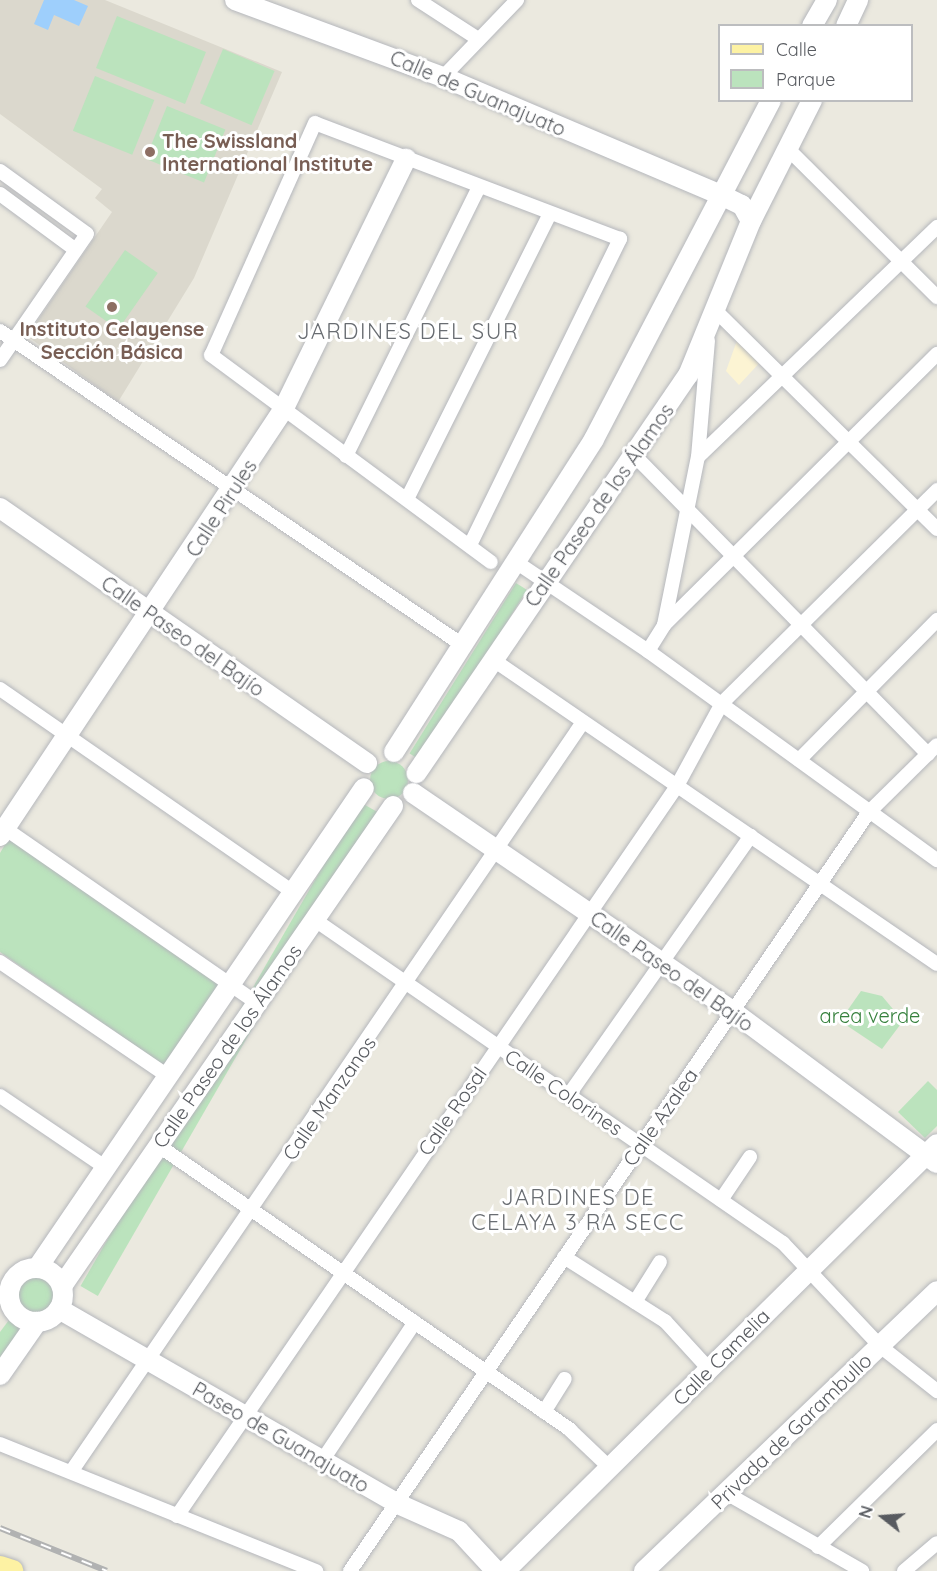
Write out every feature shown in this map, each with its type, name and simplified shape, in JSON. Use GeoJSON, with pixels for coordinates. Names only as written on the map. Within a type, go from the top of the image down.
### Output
{"type":"FeatureCollection","features":[{"type":"Feature","properties":{"kind":"main road","name":"Calle de Guanajuato"},"geometry":{"type":"LineString","coordinates":[[236,0],[443,77],[719,194]]}},
{"type":"Feature","properties":{"kind":"main road"},"geometry":{"type":"LineString","coordinates":[[813,24],[827,0]]}},
{"type":"Feature","properties":{"kind":"main road"},"geometry":{"type":"LineString","coordinates":[[847,24],[858,0]]}},
{"type":"Feature","properties":{"kind":"main road","name":"Calle Paseo de los Álamos"},"geometry":{"type":"LineString","coordinates":[[394,752],[519,564],[594,439],[719,194],[770,102]]}},
{"type":"Feature","properties":{"kind":"main road","name":"Calle Paseo de los Álamos"},"geometry":{"type":"LineString","coordinates":[[417,773],[492,659],[688,375],[717,312],[752,221],[811,102]]}},
{"type":"Feature","properties":{"kind":"main road","name":"Calle Pirules"},"geometry":{"type":"LineString","coordinates":[[2,830],[69,736],[150,613],[234,492],[283,410],[406,159]]}},
{"type":"Feature","properties":{"kind":"main road"},"geometry":{"type":"LineString","coordinates":[[719,194],[742,205],[752,221]]}},
{"type":"Feature","properties":{"kind":"main road","name":"Calle Paseo del Bajío"},"geometry":{"type":"LineString","coordinates":[[0,508],[367,763]]}},
{"type":"Feature","properties":{"kind":"main road"},"geometry":{"type":"LineString","coordinates":[[394,752],[409,759],[417,773],[413,793],[393,806],[370,798],[364,788],[367,763],[394,752]]}},
{"type":"Feature","properties":{"kind":"main road","name":"Calle Paseo de los Álamos"},"geometry":{"type":"LineString","coordinates":[[38,1267],[364,788]]}},
{"type":"Feature","properties":{"kind":"main road","name":"Calle Paseo del Bajío"},"geometry":{"type":"LineString","coordinates":[[413,793],[732,1011],[934,1153]]}},
{"type":"Feature","properties":{"kind":"main road","name":"Calle Paseo de los Álamos"},"geometry":{"type":"LineString","coordinates":[[62,1286],[393,806]]}},
{"type":"Feature","properties":{"kind":"main road","name":"Calle Camelia"},"geometry":{"type":"LineString","coordinates":[[505,1571],[809,1270],[934,1153]]}},
{"type":"Feature","properties":{"kind":"main road"},"geometry":{"type":"LineString","coordinates":[[0,1375],[37,1322],[59,1309],[62,1286],[53,1273],[38,1267],[6,1276],[5,1312],[37,1322]]}},
{"type":"Feature","properties":{"kind":"main road","name":"Privada de Garambullo"},"geometry":{"type":"LineString","coordinates":[[645,1571],[937,1291]]}},
{"type":"Feature","properties":{"kind":"main road","name":"Paseo de Guanajuato"},"geometry":{"type":"LineString","coordinates":[[59,1309],[396,1503],[459,1531],[496,1571]]}},
{"type":"Feature","properties":{"kind":"main road"},"geometry":{"type":"LineString","coordinates":[[0,1567],[12,1571]]}},
{"type":"Feature","properties":{"kind":"street"},"geometry":{"type":"LineString","coordinates":[[418,0],[478,39]]}},
{"type":"Feature","properties":{"kind":"street"},"geometry":{"type":"LineString","coordinates":[[443,77],[517,0]]}},
{"type":"Feature","properties":{"kind":"street"},"geometry":{"type":"LineString","coordinates":[[471,543],[620,239],[478,189],[315,123],[211,355],[346,456],[471,543],[491,562]]}},
{"type":"Feature","properties":{"kind":"street"},"geometry":{"type":"LineString","coordinates":[[789,150],[937,297]]}},
{"type":"Feature","properties":{"kind":"street"},"geometry":{"type":"LineString","coordinates":[[0,171],[87,234],[0,360]]}},
{"type":"Feature","properties":{"kind":"street"},"geometry":{"type":"LineString","coordinates":[[12,203],[21,187]]}},
{"type":"Feature","properties":{"kind":"street"},"geometry":{"type":"LineString","coordinates":[[346,456],[478,189]]}},
{"type":"Feature","properties":{"kind":"street"},"geometry":{"type":"LineString","coordinates":[[0,194],[76,250]]}},
{"type":"Feature","properties":{"kind":"street"},"geometry":{"type":"LineString","coordinates":[[407,499],[550,214]]}},
{"type":"Feature","properties":{"kind":"street"},"geometry":{"type":"LineString","coordinates":[[698,457],[937,227]]}},
{"type":"Feature","properties":{"kind":"street"},"geometry":{"type":"LineString","coordinates":[[717,312],[850,440],[937,529]]}},
{"type":"Feature","properties":{"kind":"street"},"geometry":{"type":"LineString","coordinates":[[0,331],[464,646]]}},
{"type":"Feature","properties":{"kind":"street"},"geometry":{"type":"LineString","coordinates":[[664,625],[698,457],[708,333]]}},
{"type":"Feature","properties":{"kind":"street"},"geometry":{"type":"LineString","coordinates":[[648,651],[664,625],[937,354]]}},
{"type":"Feature","properties":{"kind":"street"},"geometry":{"type":"LineString","coordinates":[[633,454],[687,506],[734,558],[866,692],[933,749]]}},
{"type":"Feature","properties":{"kind":"street","name":"Calle Rosal"},"geometry":{"type":"LineString","coordinates":[[177,1516],[243,1416],[677,786],[722,703],[937,490]]}},
{"type":"Feature","properties":{"kind":"street"},"geometry":{"type":"LineString","coordinates":[[519,564],[722,703],[937,860]]}},
{"type":"Feature","properties":{"kind":"street"},"geometry":{"type":"LineString","coordinates":[[799,760],[937,620]]}},
{"type":"Feature","properties":{"kind":"street"},"geometry":{"type":"LineString","coordinates":[[492,659],[937,964]]}},
{"type":"Feature","properties":{"kind":"street"},"geometry":{"type":"LineString","coordinates":[[0,689],[293,892]]}},
{"type":"Feature","properties":{"kind":"street","name":"Calle Manzanos"},"geometry":{"type":"LineString","coordinates":[[70,1472],[499,851],[583,722]]}},
{"type":"Feature","properties":{"kind":"street","name":"Calle Azalea"},"geometry":{"type":"LineString","coordinates":[[350,1571],[869,812],[933,749]]}},
{"type":"Feature","properties":{"kind":"street"},"geometry":{"type":"LineString","coordinates":[[2,830],[257,1003]]}},
{"type":"Feature","properties":{"kind":"street"},"geometry":{"type":"LineString","coordinates":[[568,1095],[751,836]]}},
{"type":"Feature","properties":{"kind":"street","name":"Calle Colorines"},"geometry":{"type":"LineString","coordinates":[[315,920],[783,1243],[880,1346],[937,1391]]}},
{"type":"Feature","properties":{"kind":"street"},"geometry":{"type":"LineString","coordinates":[[0,962],[168,1076]]}},
{"type":"Feature","properties":{"kind":"street"},"geometry":{"type":"LineString","coordinates":[[0,1096],[105,1167]]}},
{"type":"Feature","properties":{"kind":"street"},"geometry":{"type":"LineString","coordinates":[[159,1146],[544,1412],[609,1467]]}},
{"type":"Feature","properties":{"kind":"street"},"geometry":{"type":"LineString","coordinates":[[721,1200],[750,1157]]}},
{"type":"Feature","properties":{"kind":"street"},"geometry":{"type":"LineString","coordinates":[[564,1257],[665,1321],[709,1369]]}},
{"type":"Feature","properties":{"kind":"street"},"geometry":{"type":"LineString","coordinates":[[635,1302],[660,1262]]}},
{"type":"Feature","properties":{"kind":"street"},"geometry":{"type":"LineString","coordinates":[[322,1461],[415,1322]]}},
{"type":"Feature","properties":{"kind":"street"},"geometry":{"type":"LineString","coordinates":[[544,1412],[565,1379]]}},
{"type":"Feature","properties":{"kind":"street"},"geometry":{"type":"LineString","coordinates":[[818,1546],[937,1430]]}},
{"type":"Feature","properties":{"kind":"street"},"geometry":{"type":"LineString","coordinates":[[0,1444],[316,1571]]}},
{"type":"Feature","properties":{"kind":"street"},"geometry":{"type":"LineString","coordinates":[[726,1493],[859,1570]]}},
{"type":"Feature","properties":{"kind":"street"},"geometry":{"type":"LineString","coordinates":[[904,1571],[937,1543]]}},
{"type":"Feature","properties":{"kind":"shaded area","name":"The Swissland International Institute"},"geometry":{"type":"Polygon","coordinates":[[[0,0],[105,0],[282,72],[194,278],[118,402],[27,336],[112,212],[95,198],[102,189],[0,114],[0,0]]]}},
{"type":"Feature","properties":{"kind":"shaded area"},"geometry":{"type":"Polygon","coordinates":[[[739,335],[764,358],[739,385],[726,371],[739,335]]]}},
{"type":"Feature","properties":{"kind":"green space"},"geometry":{"type":"Polygon","coordinates":[[[117,16],[206,52],[185,104],[96,68],[117,16]]]}},
{"type":"Feature","properties":{"kind":"green space"},"geometry":{"type":"Polygon","coordinates":[[[223,49],[275,71],[251,125],[200,103],[223,49]]]}},
{"type":"Feature","properties":{"kind":"green space"},"geometry":{"type":"Polygon","coordinates":[[[95,76],[154,100],[132,155],[73,131],[95,76]]]}},
{"type":"Feature","properties":{"kind":"green space"},"geometry":{"type":"Polygon","coordinates":[[[167,106],[225,130],[204,182],[146,159],[167,106]]]}},
{"type":"Feature","properties":{"kind":"green space"},"geometry":{"type":"Polygon","coordinates":[[[125,250],[158,273],[118,329],[85,307],[125,250]]]}},
{"type":"Feature","properties":{"kind":"green space"},"geometry":{"type":"Polygon","coordinates":[[[516,583],[527,590],[421,760],[409,753],[516,583]]]}},
{"type":"Feature","properties":{"kind":"green space"},"geometry":{"type":"Polygon","coordinates":[[[389,761],[402,767],[408,780],[402,793],[389,799],[376,793],[370,780],[376,767],[389,761]]]}},
{"type":"Feature","properties":{"kind":"green space"},"geometry":{"type":"Polygon","coordinates":[[[360,802],[377,812],[98,1296],[81,1286],[360,802]]]}},
{"type":"Feature","properties":{"kind":"green space"},"geometry":{"type":"Polygon","coordinates":[[[9,838],[221,985],[165,1066],[0,952],[0,853],[9,838]]]}},
{"type":"Feature","properties":{"kind":"green space","name":"area verde"},"geometry":{"type":"Polygon","coordinates":[[[861,991],[882,996],[903,1021],[882,1049],[840,1021],[861,991]]]}},
{"type":"Feature","properties":{"kind":"green space"},"geometry":{"type":"Polygon","coordinates":[[[928,1081],[937,1090],[937,1126],[925,1138],[898,1112],[928,1081]]]}},
{"type":"Feature","properties":{"kind":"green space"},"geometry":{"type":"Polygon","coordinates":[[[37,1275],[51,1281],[57,1295],[51,1309],[37,1315],[23,1309],[17,1295],[23,1281],[37,1275]]]}},
{"type":"Feature","properties":{"kind":"green space"},"geometry":{"type":"Polygon","coordinates":[[[9,1320],[23,1329],[0,1361],[0,1332],[9,1320]]]}},
{"type":"Feature","properties":{"kind":"water"},"geometry":{"type":"Polygon","coordinates":[[[44,0],[74,0],[88,6],[79,26],[54,15],[48,30],[34,24],[44,0]]]}},
{"type":"Feature","properties":{"kind":"railway"},"geometry":{"type":"LineString","coordinates":[[0,1528],[107,1571]]}},
{"type":"Feature","properties":{"kind":"place","name":"The Swissland International Institute"},"geometry":{"type":"Point","coordinates":[150,152]}},
{"type":"Feature","properties":{"kind":"place","name":"Instituto Celayense Sección Básica"},"geometry":{"type":"Point","coordinates":[112,307]}},
{"type":"Feature","properties":{"kind":"district","name":"JARDINES DEL SUR"},"geometry":{"type":"Point","coordinates":[408,332]}},
{"type":"Feature","properties":{"kind":"district","name":"JARDINES DE CELAYA 3 RA SECC"},"geometry":{"type":"Point","coordinates":[578,1210]}}]}
